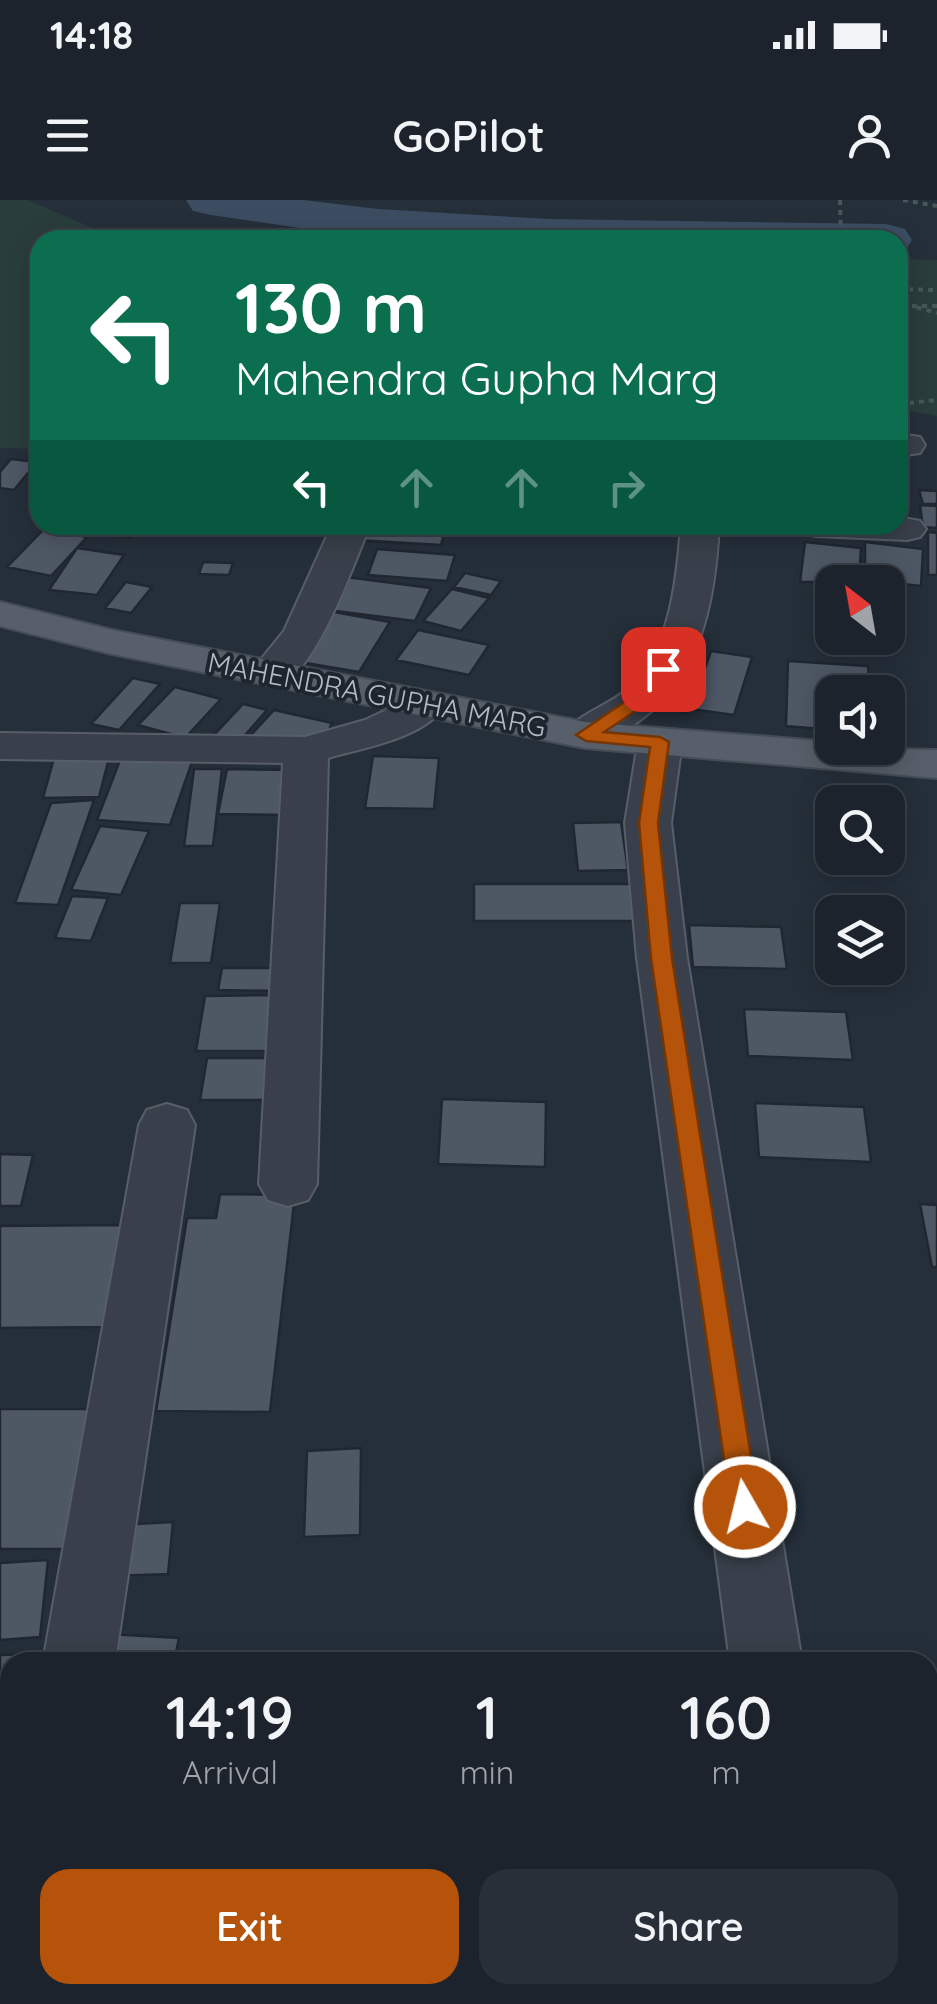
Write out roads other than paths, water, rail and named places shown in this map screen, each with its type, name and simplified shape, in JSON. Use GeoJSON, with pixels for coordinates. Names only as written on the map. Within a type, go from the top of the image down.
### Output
{"type":"FeatureCollection","features":[{"type":"Feature","properties":{"kind":"main road","name":"MAHENDRA GUPHA MARG"},"geometry":{"type":"LineString","coordinates":[[0,614],[112,642],[586,735],[937,764]]}},
{"type":"Feature","properties":{"kind":"street"},"geometry":{"type":"LineString","coordinates":[[271,673],[303,634],[347,535]]}},
{"type":"Feature","properties":{"kind":"street"},"geometry":{"type":"LineString","coordinates":[[586,735],[646,696],[681,642],[699,557],[700,535]]}},
{"type":"Feature","properties":{"kind":"street"},"geometry":{"type":"LineString","coordinates":[[0,746],[306,750],[381,729],[423,706]]}},
{"type":"Feature","properties":{"kind":"street"},"geometry":{"type":"LineString","coordinates":[[660,742],[648,823],[662,958],[729,1390],[765,1652]]}},
{"type":"Feature","properties":{"kind":"street"},"geometry":{"type":"LineString","coordinates":[[288,1184],[298,846],[306,750]]}},
{"type":"Feature","properties":{"kind":"street"},"geometry":{"type":"LineString","coordinates":[[81,1652],[167,1125]]}},
{"type":"Feature","properties":{"kind":"waterway"},"geometry":{"type":"LineString","coordinates":[[211,200],[294,214],[451,230]]}}]}
